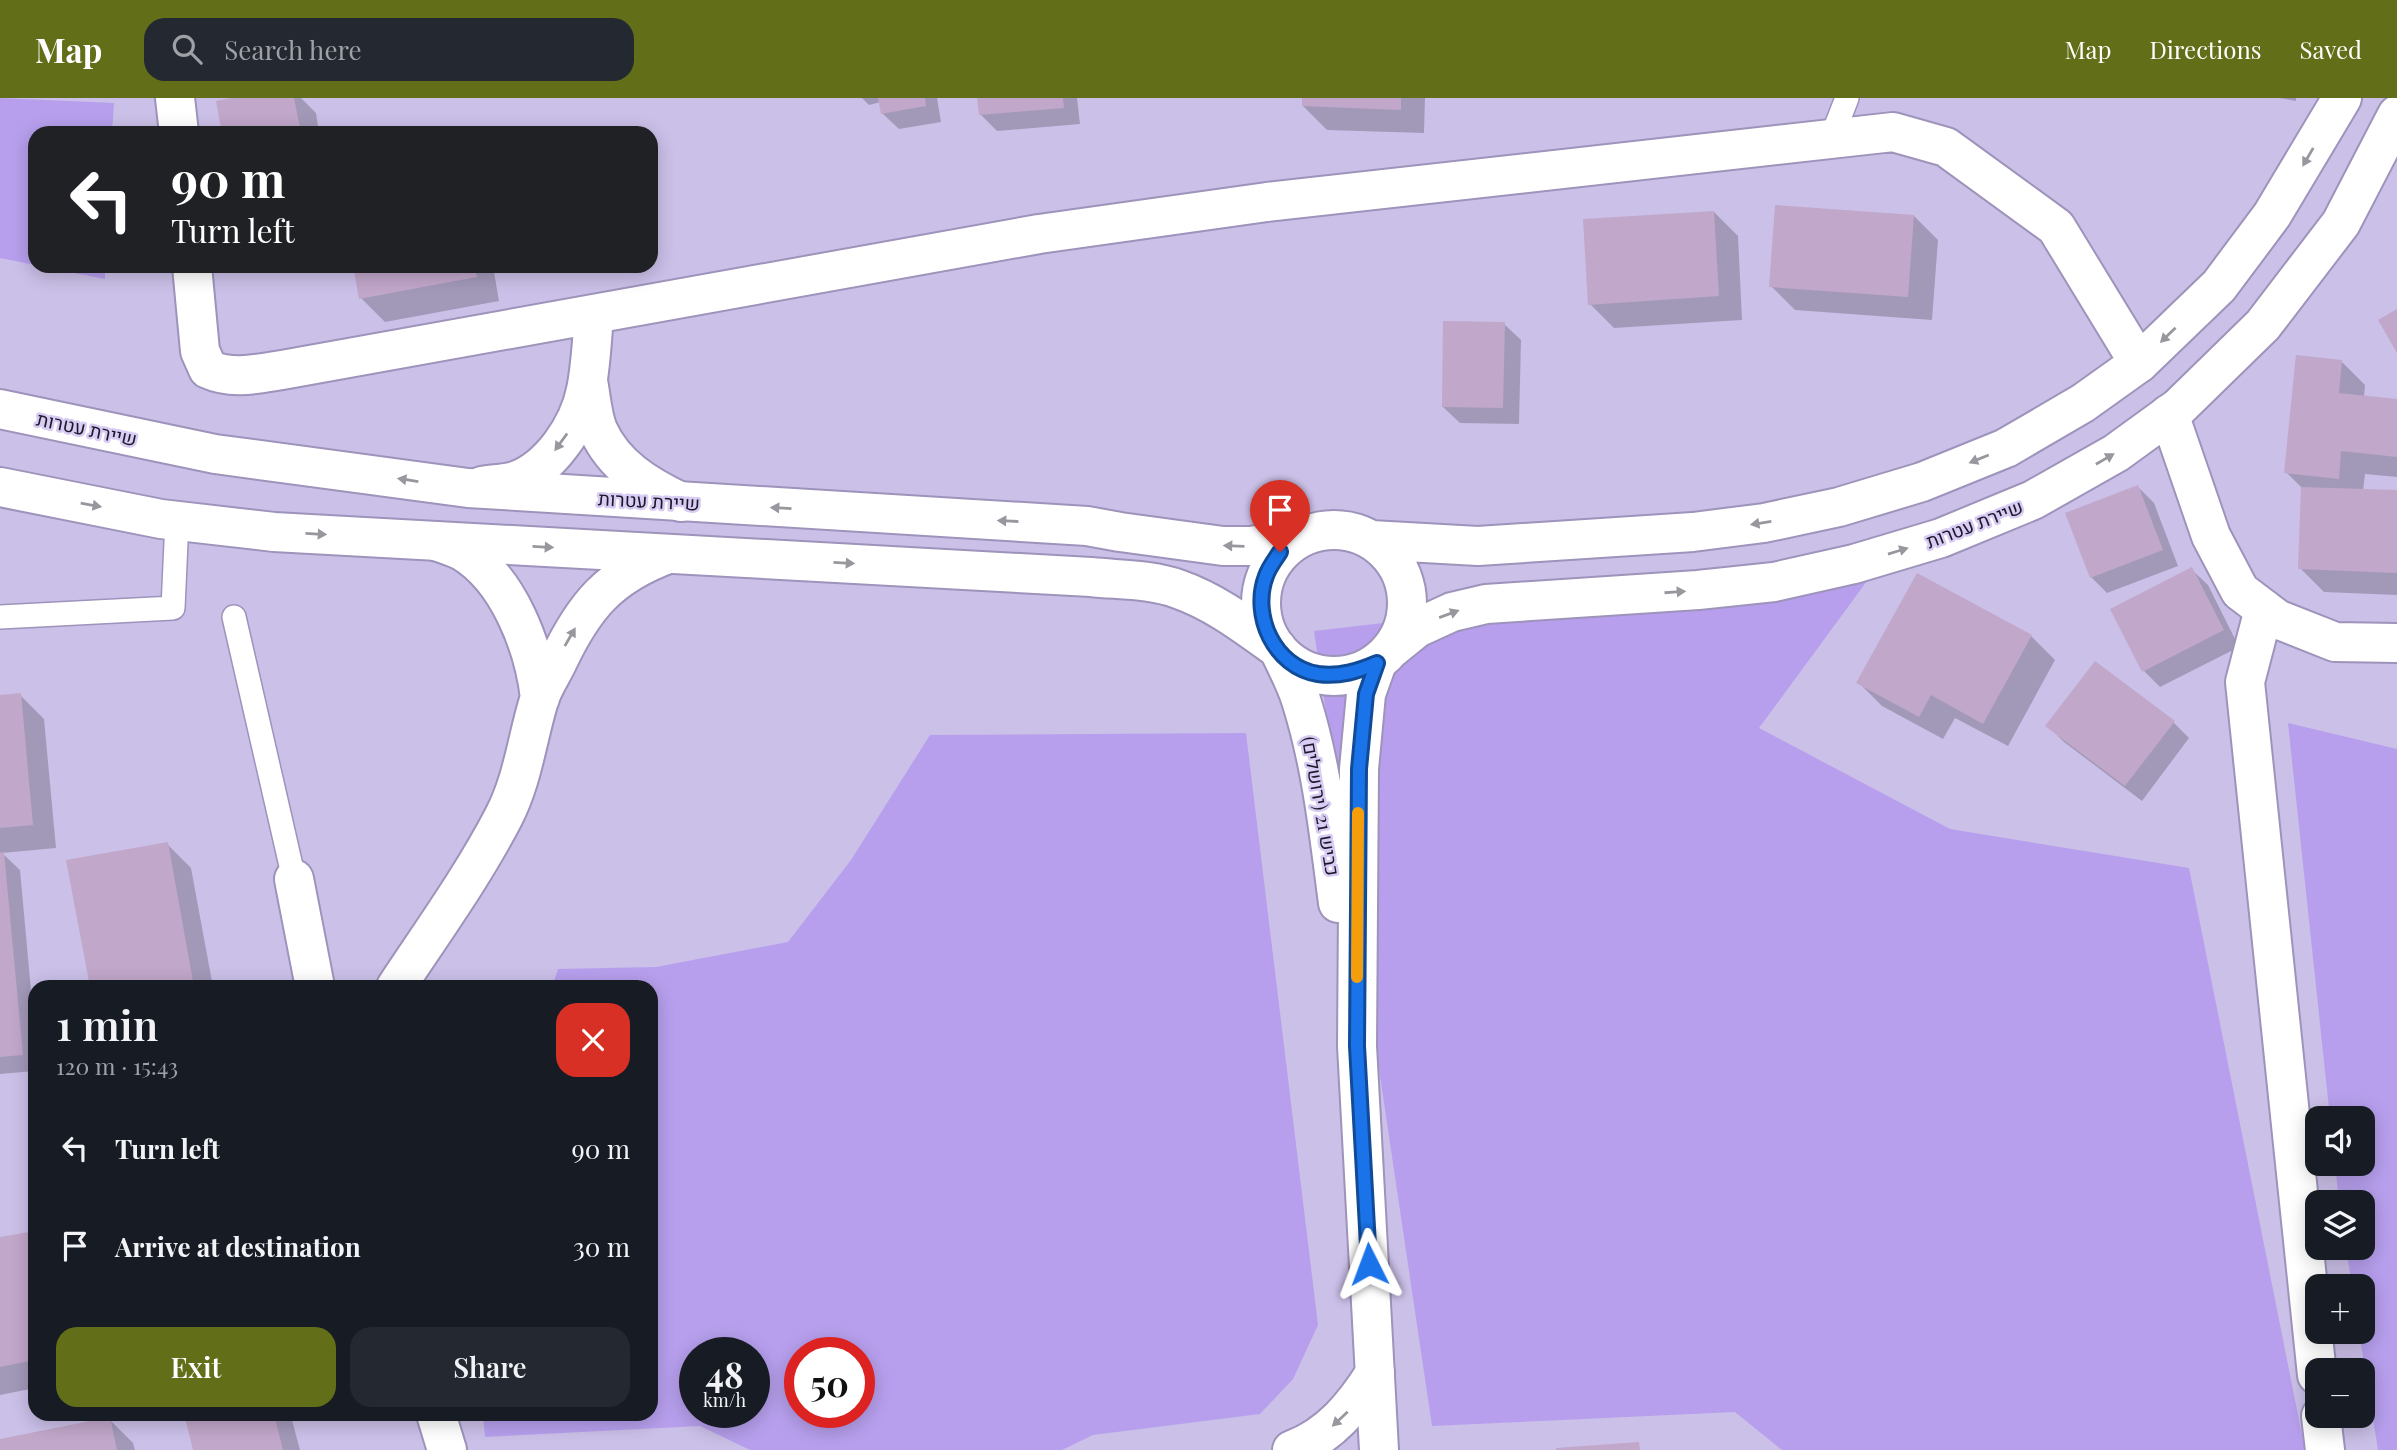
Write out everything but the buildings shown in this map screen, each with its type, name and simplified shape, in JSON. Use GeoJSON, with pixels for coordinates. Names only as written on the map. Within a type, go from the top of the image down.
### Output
{"type":"FeatureCollection","features":[{"type":"Feature","properties":{"kind":"street"},"geometry":{"type":"LineString","coordinates":[[175,98],[177,126]]}},
{"type":"Feature","properties":{"kind":"street"},"geometry":{"type":"LineString","coordinates":[[1371,540],[1478,546],[1693,532],[1764,523],[1839,507],[1922,482],[2006,448],[2084,403],[2139,363],[2219,286],[2272,215],[2342,98]]}},
{"type":"Feature","properties":{"kind":"street","name":"שיירת עטרות"},"geometry":{"type":"LineString","coordinates":[[1384,656],[1417,628],[1452,612],[1486,604],[1711,589],[1774,582],[1867,561],[1941,538],[2033,500],[2116,453],[2169,414],[2254,334],[2341,223],[2397,115]]}},
{"type":"Feature","properties":{"kind":"street"},"geometry":{"type":"LineString","coordinates":[[193,273],[200,351],[208,369],[221,375],[239,376],[1066,230],[1267,202],[1893,132],[1946,146],[2056,227],[2139,363]]}},
{"type":"Feature","properties":{"kind":"street"},"geometry":{"type":"LineString","coordinates":[[468,488],[514,481],[539,469],[561,444],[576,421],[586,393],[594,314]]}},
{"type":"Feature","properties":{"kind":"street"},"geometry":{"type":"LineString","coordinates":[[588,380],[598,429],[613,454],[649,486],[681,502]]}},
{"type":"Feature","properties":{"kind":"street","name":"שיירת עטרות"},"geometry":{"type":"LineString","coordinates":[[6,409],[215,454],[468,488],[1087,526],[1223,546],[1251,546],[1302,537]]}},
{"type":"Feature","properties":{"kind":"street"},"geometry":{"type":"LineString","coordinates":[[2169,414],[2211,536],[2240,591],[2277,619],[2334,642],[2397,643]]}},
{"type":"Feature","properties":{"kind":"street"},"geometry":{"type":"LineString","coordinates":[[11,494],[274,532],[1140,582],[1176,588],[1221,608],[1292,663],[1317,674],[1353,674],[1384,656],[1403,628],[1408,604],[1405,582],[1394,559],[1371,540],[1355,533],[1326,530],[1302,537],[1280,552],[1266,574],[1261,596],[1263,622],[1267,634],[1279,651]]}},
{"type":"Feature","properties":{"kind":"street"},"geometry":{"type":"LineString","coordinates":[[436,541],[461,551],[480,566],[501,593],[529,642],[540,698]]}},
{"type":"Feature","properties":{"kind":"street"},"geometry":{"type":"LineString","coordinates":[[401,980],[473,871],[504,816],[519,781],[540,698],[570,636],[601,594],[625,573],[668,554]]}},
{"type":"Feature","properties":{"kind":"street"},"geometry":{"type":"LineString","coordinates":[[2264,610],[2245,682],[2315,1358]]}},
{"type":"Feature","properties":{"kind":"street","name":"כביש 21 (ירושלים)"},"geometry":{"type":"LineString","coordinates":[[1279,651],[1300,697],[1324,793],[1357,1046]]}},
{"type":"Feature","properties":{"kind":"street","name":"כביש 21 (ירושלים)"},"geometry":{"type":"LineString","coordinates":[[1379,1450],[1357,1046],[1359,769],[1366,694],[1384,656]]}},
{"type":"Feature","properties":{"kind":"street"},"geometry":{"type":"LineString","coordinates":[[294,879],[314,980]]}},
{"type":"Feature","properties":{"kind":"street"},"geometry":{"type":"LineString","coordinates":[[1292,1450],[1321,1435],[1340,1420],[1358,1400],[1375,1373]]}},
{"type":"Feature","properties":{"kind":"street"},"geometry":{"type":"LineString","coordinates":[[438,1421],[447,1450]]}},
{"type":"Feature","properties":{"kind":"street"},"geometry":{"type":"LineString","coordinates":[[2322,1428],[2325,1450]]}},
{"type":"Feature","properties":{"kind":"lane"},"geometry":{"type":"LineString","coordinates":[[1831,139],[1847,98]]}},
{"type":"Feature","properties":{"kind":"lane"},"geometry":{"type":"LineString","coordinates":[[0,617],[173,608],[177,520]]}},
{"type":"Feature","properties":{"kind":"lane"},"geometry":{"type":"LineString","coordinates":[[234,617],[294,879]]}},
{"type":"Feature","properties":{"kind":"shaded area"},"geometry":{"type":"Polygon","coordinates":[[[0,98],[114,103],[112,126],[28,126],[28,264],[0,258],[0,98]]]}},
{"type":"Feature","properties":{"kind":"shaded area"},"geometry":{"type":"Polygon","coordinates":[[[75,273],[105,273],[105,279],[75,273]]]}},
{"type":"Feature","properties":{"kind":"shaded area"},"geometry":{"type":"Polygon","coordinates":[[[1878,566],[1759,728],[1950,829],[2189,868],[2305,1450],[1782,1450],[1735,1412],[1432,1426],[1314,631],[1878,566]]]}},
{"type":"Feature","properties":{"kind":"shaded area"},"geometry":{"type":"Polygon","coordinates":[[[2288,723],[2397,749],[2397,1450],[2378,1450],[2374,1428],[2375,1358],[2363,1358],[2361,1344],[2375,1344],[2375,1274],[2350,1274],[2348,1260],[2375,1260],[2375,1190],[2338,1190],[2336,1176],[2375,1176],[2375,1106],[2329,1106],[2288,723]]]}},
{"type":"Feature","properties":{"kind":"shaded area"},"geometry":{"type":"Polygon","coordinates":[[[1246,733],[1318,1325],[1293,1379],[1260,1414],[1093,1435],[1062,1450],[750,1450],[704,1428],[770,1428],[770,1337],[679,1337],[679,1427],[485,1437],[484,1421],[658,1421],[658,980],[554,980],[558,969],[656,967],[788,942],[851,860],[930,735],[1246,733]]]}},
{"type":"Feature","properties":{"kind":"slow traffic"},"geometry":{"type":"LineString","coordinates":[[1357,977],[1358,813]]}},
{"type":"Feature","properties":{"kind":"route"},"geometry":{"type":"LineString","coordinates":[[1280,552],[1266,574],[1261,596],[1267,634],[1282,654],[1292,663],[1317,674],[1353,674],[1377,663],[1366,694],[1359,769],[1357,1046],[1369,1264]]}}]}
